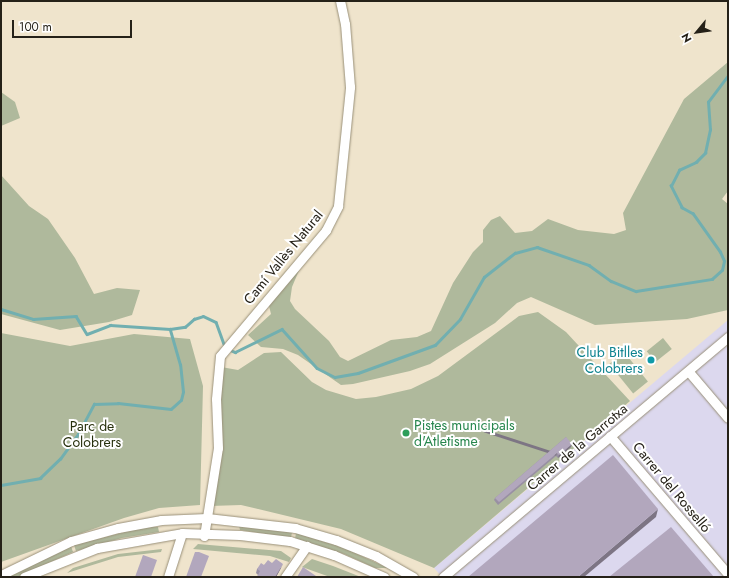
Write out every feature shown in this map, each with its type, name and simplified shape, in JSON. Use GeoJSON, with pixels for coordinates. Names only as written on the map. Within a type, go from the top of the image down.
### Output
{"type":"FeatureCollection","features":[{"type":"Feature","properties":{"kind":"street","name":"Camí Vallès Natural"},"geometry":{"type":"LineString","coordinates":[[204,535],[218,448],[216,399],[220,356],[326,230],[338,206],[350,87],[345,24],[340,1]]}},
{"type":"Feature","properties":{"kind":"street","name":"Carrer de la Garrotxa"},"geometry":{"type":"LineString","coordinates":[[443,577],[610,436],[689,372],[728,337]]}},
{"type":"Feature","properties":{"kind":"street"},"geometry":{"type":"LineString","coordinates":[[689,372],[728,418]]}},
{"type":"Feature","properties":{"kind":"street","name":"Carrer del Rosselló"},"geometry":{"type":"LineString","coordinates":[[610,436],[728,574]]}},
{"type":"Feature","properties":{"kind":"street"},"geometry":{"type":"LineString","coordinates":[[1,575],[71,542],[118,528],[160,520],[207,518],[294,528],[336,540],[376,556],[413,577]]}},
{"type":"Feature","properties":{"kind":"street"},"geometry":{"type":"LineString","coordinates":[[168,577],[182,533]]}},
{"type":"Feature","properties":{"kind":"street"},"geometry":{"type":"LineString","coordinates":[[24,577],[42,573],[97,548],[182,533],[290,541],[307,546],[384,577]]}},
{"type":"Feature","properties":{"kind":"street"},"geometry":{"type":"LineString","coordinates":[[285,577],[307,546]]}},
{"type":"Feature","properties":{"kind":"shaded area"},"geometry":{"type":"Polygon","coordinates":[[[728,320],[728,577],[442,577],[434,568],[728,320]]]}},
{"type":"Feature","properties":{"kind":"green space"},"geometry":{"type":"Polygon","coordinates":[[[728,62],[728,191],[722,199],[728,204],[728,310],[687,319],[595,325],[531,297],[517,303],[495,323],[430,364],[410,371],[353,384],[341,385],[298,355],[283,349],[261,347],[248,335],[271,314],[269,306],[273,296],[300,268],[292,287],[290,301],[295,309],[329,341],[340,357],[348,361],[391,340],[417,337],[431,331],[453,283],[473,252],[483,242],[483,230],[491,220],[500,216],[515,233],[532,231],[548,219],[578,230],[614,234],[626,230],[623,213],[684,99],[728,62]]]}},
{"type":"Feature","properties":{"kind":"green space"},"geometry":{"type":"Polygon","coordinates":[[[1,92],[15,102],[20,118],[1,126],[1,92]]]}},
{"type":"Feature","properties":{"kind":"green space"},"geometry":{"type":"Polygon","coordinates":[[[1,175],[29,206],[48,219],[75,258],[94,294],[117,288],[140,290],[132,315],[109,322],[60,330],[1,314],[1,175]]]}},
{"type":"Feature","properties":{"kind":"green space","name":"Pistes municipals d'Atletisme"},"geometry":{"type":"Polygon","coordinates":[[[538,312],[566,332],[630,401],[434,568],[341,529],[241,505],[210,506],[219,465],[221,367],[238,370],[264,353],[281,352],[312,382],[326,390],[356,399],[376,397],[411,389],[438,376],[519,316],[538,312]]]}},
{"type":"Feature","properties":{"kind":"green space","name":"Parc de Colobrers"},"geometry":{"type":"Polygon","coordinates":[[[1,333],[70,346],[134,334],[190,339],[203,386],[200,505],[159,508],[124,518],[1,562],[1,333]]]}},
{"type":"Feature","properties":{"kind":"green space"},"geometry":{"type":"Polygon","coordinates":[[[663,338],[672,349],[655,362],[647,351],[663,338]]]}},
{"type":"Feature","properties":{"kind":"green space"},"geometry":{"type":"Polygon","coordinates":[[[624,352],[648,382],[633,393],[609,364],[624,352]]]}},
{"type":"Feature","properties":{"kind":"green space"},"geometry":{"type":"Polygon","coordinates":[[[245,525],[292,532],[291,538],[240,530],[239,526],[245,525]]]}},
{"type":"Feature","properties":{"kind":"green space"},"geometry":{"type":"Polygon","coordinates":[[[144,527],[158,527],[159,532],[122,538],[76,551],[74,545],[144,527]]]}},
{"type":"Feature","properties":{"kind":"green space"},"geometry":{"type":"Polygon","coordinates":[[[296,533],[344,548],[388,568],[375,568],[344,554],[295,539],[296,533]]]}},
{"type":"Feature","properties":{"kind":"green space"},"geometry":{"type":"Polygon","coordinates":[[[198,544],[281,551],[291,558],[289,562],[270,556],[193,549],[198,544]]]}},
{"type":"Feature","properties":{"kind":"green space"},"geometry":{"type":"Polygon","coordinates":[[[71,546],[73,552],[17,577],[6,577],[71,546]]]}},
{"type":"Feature","properties":{"kind":"green space"},"geometry":{"type":"Polygon","coordinates":[[[162,549],[161,552],[118,557],[67,573],[73,568],[118,554],[162,549]]]}},
{"type":"Feature","properties":{"kind":"green space"},"geometry":{"type":"Polygon","coordinates":[[[312,559],[361,577],[330,577],[302,567],[312,559]]]}},
{"type":"Feature","properties":{"kind":"building"},"geometry":{"type":"Polygon","coordinates":[[[566,437],[572,444],[559,455],[557,453],[499,502],[495,498],[566,437]]]}},
{"type":"Feature","properties":{"kind":"building"},"geometry":{"type":"Polygon","coordinates":[[[613,455],[658,509],[578,577],[468,577],[613,455]]]}},
{"type":"Feature","properties":{"kind":"building"},"geometry":{"type":"Polygon","coordinates":[[[671,527],[714,577],[609,577],[671,527]]]}},
{"type":"Feature","properties":{"kind":"building"},"geometry":{"type":"Polygon","coordinates":[[[195,552],[209,556],[201,577],[186,577],[195,552]]]}},
{"type":"Feature","properties":{"kind":"building"},"geometry":{"type":"Polygon","coordinates":[[[143,555],[157,560],[151,577],[135,577],[143,555]]]}},
{"type":"Feature","properties":{"kind":"building"},"geometry":{"type":"Polygon","coordinates":[[[276,559],[283,564],[275,577],[257,577],[260,571],[257,569],[261,563],[264,565],[268,560],[272,563],[276,559]]]}},
{"type":"Feature","properties":{"kind":"building"},"geometry":{"type":"Polygon","coordinates":[[[303,567],[316,576],[297,577],[303,567]]]}},
{"type":"Feature","properties":{"kind":"waterway"},"geometry":{"type":"LineString","coordinates":[[228,349],[235,352],[282,329],[317,368],[335,377],[358,373],[435,345],[460,319],[484,277],[515,253],[537,247],[589,265],[611,281],[636,291],[712,279],[722,270],[724,261],[720,252],[693,214],[682,208],[671,186],[679,170],[696,162],[705,153],[710,130],[708,102],[728,75]]}},
{"type":"Feature","properties":{"kind":"waterway"},"geometry":{"type":"LineString","coordinates":[[1,309],[33,319],[76,316],[87,334],[110,325],[170,329],[185,327],[194,319],[203,316],[216,322],[224,344]]}},
{"type":"Feature","properties":{"kind":"waterway"},"geometry":{"type":"LineString","coordinates":[[1,485],[40,478],[60,459],[78,434],[94,404],[118,403],[171,409],[181,400],[183,392],[180,365],[170,329]]}},
{"type":"Feature","properties":{"kind":"place","name":"Club Bitlles Colobrers"},"geometry":{"type":"Point","coordinates":[651,360]}},
{"type":"Feature","properties":{"kind":"place","name":"Pistes municipals d'Atletisme"},"geometry":{"type":"Point","coordinates":[406,433]}}]}
